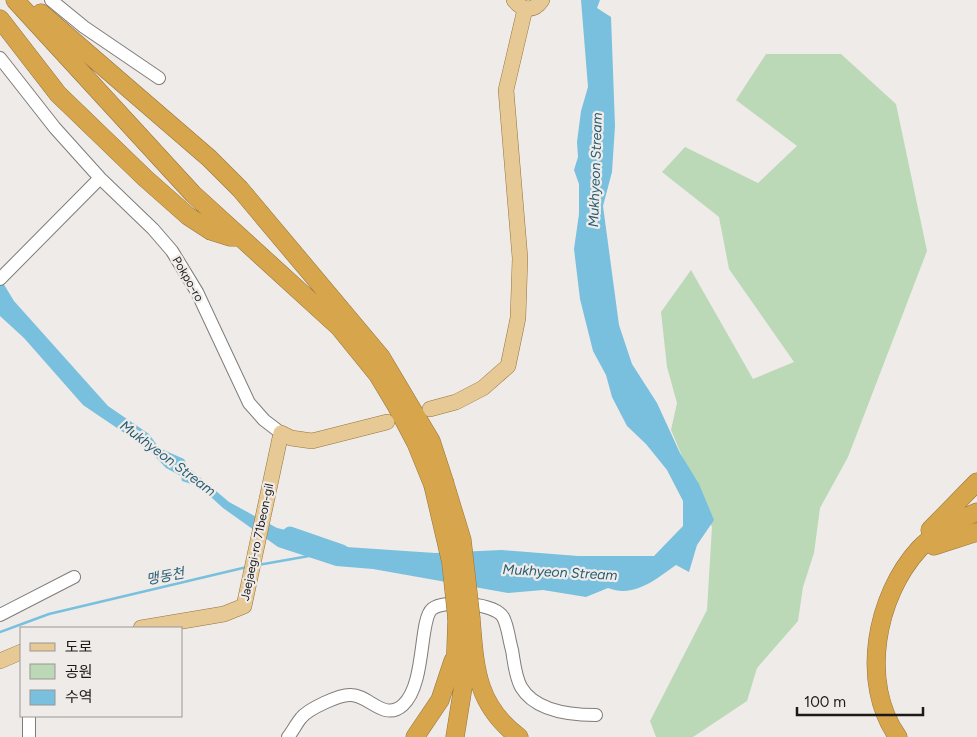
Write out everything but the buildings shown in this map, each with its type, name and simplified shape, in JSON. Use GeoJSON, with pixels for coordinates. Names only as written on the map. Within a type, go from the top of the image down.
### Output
{"type":"FeatureCollection","features":[{"type":"Feature","properties":{"kind":"highway"},"geometry":{"type":"LineString","coordinates":[[15,0],[187,188],[339,327],[378,376],[438,483],[462,540],[467,662],[455,737]]}},
{"type":"Feature","properties":{"kind":"highway"},"geometry":{"type":"LineString","coordinates":[[28,0],[209,158],[240,189],[381,358],[431,441],[438,483]]}},
{"type":"Feature","properties":{"kind":"highway"},"geometry":{"type":"LineString","coordinates":[[0,19],[58,94],[145,178],[188,216],[211,231],[230,237],[239,237]]}},
{"type":"Feature","properties":{"kind":"highway"},"geometry":{"type":"LineString","coordinates":[[898,737],[881,698],[877,673],[881,626],[887,602],[911,559],[934,526],[977,482]]}},
{"type":"Feature","properties":{"kind":"highway"},"geometry":{"type":"LineString","coordinates":[[911,559],[940,530],[977,512]]}},
{"type":"Feature","properties":{"kind":"highway"},"geometry":{"type":"LineString","coordinates":[[909,737],[895,713],[886,687],[884,664],[887,636],[894,609],[904,585],[924,556],[950,534],[977,520]]}},
{"type":"Feature","properties":{"kind":"highway"},"geometry":{"type":"LineString","coordinates":[[934,546],[977,532]]}},
{"type":"Feature","properties":{"kind":"highway"},"geometry":{"type":"LineString","coordinates":[[416,737],[440,700],[449,678],[464,619]]}},
{"type":"Feature","properties":{"kind":"highway"},"geometry":{"type":"LineString","coordinates":[[464,619],[474,665],[483,694],[499,719],[519,737]]}},
{"type":"Feature","properties":{"kind":"highway"},"geometry":{"type":"LineString","coordinates":[[446,737],[456,670],[456,646]]}},
{"type":"Feature","properties":{"kind":"main road"},"geometry":{"type":"LineString","coordinates":[[430,409],[456,402],[483,388],[508,366],[518,318],[520,258],[506,90],[520,4],[536,7],[542,0]]}},
{"type":"Feature","properties":{"kind":"main road","name":"Pokpo-ro"},"geometry":{"type":"LineString","coordinates":[[281,433],[291,438],[312,441],[387,422]]}},
{"type":"Feature","properties":{"kind":"main road","name":"Jaejaegi-ro 71beon-gil"},"geometry":{"type":"LineString","coordinates":[[148,627],[198,620],[240,610],[247,601],[268,489],[281,433]]}},
{"type":"Feature","properties":{"kind":"main road"},"geometry":{"type":"LineString","coordinates":[[0,661],[20,652]]}},
{"type":"Feature","properties":{"kind":"street"},"geometry":{"type":"LineString","coordinates":[[51,0],[84,26],[159,78]]}},
{"type":"Feature","properties":{"kind":"street","name":"Pokpo-ro"},"geometry":{"type":"LineString","coordinates":[[0,58],[55,128],[100,178],[152,228],[172,251],[197,292],[249,403],[264,420],[281,433]]}},
{"type":"Feature","properties":{"kind":"street"},"geometry":{"type":"LineString","coordinates":[[0,279],[100,178]]}},
{"type":"Feature","properties":{"kind":"street"},"geometry":{"type":"LineString","coordinates":[[0,615],[74,577]]}},
{"type":"Feature","properties":{"kind":"street"},"geometry":{"type":"LineString","coordinates":[[288,737],[308,710],[345,695],[354,694],[386,711],[395,710],[403,705],[412,692],[420,667],[427,618],[432,609],[447,604],[494,608],[503,617],[521,687],[533,699],[567,714],[596,715]]}},
{"type":"Feature","properties":{"kind":"street"},"geometry":{"type":"LineString","coordinates":[[29,717],[29,737]]}},
{"type":"Feature","properties":{"kind":"green space"},"geometry":{"type":"Polygon","coordinates":[[[766,54],[841,54],[896,104],[927,251],[848,457],[820,508],[814,553],[803,587],[798,621],[757,668],[747,701],[693,737],[656,737],[650,721],[707,610],[712,527],[671,430],[677,403],[667,367],[661,312],[691,270],[753,379],[794,362],[729,269],[719,217],[662,172],[685,147],[758,183],[797,146],[736,100],[766,54]]]}},
{"type":"Feature","properties":{"kind":"water"},"geometry":{"type":"Polygon","coordinates":[[[581,0],[600,0],[597,8],[611,17],[615,126],[612,172],[603,206],[619,325],[632,364],[657,403],[680,453],[699,484],[714,520],[697,545],[689,572],[676,565],[644,586],[627,591],[608,588],[586,597],[543,590],[508,593],[373,569],[336,566],[278,547],[223,508],[200,487],[182,481],[181,476],[166,468],[148,449],[83,405],[24,338],[0,316],[0,278],[14,301],[108,406],[149,434],[159,448],[184,459],[189,468],[229,502],[277,528],[290,531],[317,545],[435,553],[502,550],[578,556],[654,556],[683,526],[683,501],[667,470],[646,444],[627,426],[612,397],[606,375],[593,351],[580,299],[574,249],[579,214],[579,184],[574,170],[578,157],[577,142],[581,111],[588,87],[581,0]]]}},
{"type":"Feature","properties":{"kind":"waterway","name":"Mukhyeon Stream"},"geometry":{"type":"LineString","coordinates":[[290,534],[342,552]]}},
{"type":"Feature","properties":{"kind":"waterway","name":"맹동천"},"geometry":{"type":"LineString","coordinates":[[258,565],[309,556]]}},
{"type":"Feature","properties":{"kind":"waterway","name":"맹동천"},"geometry":{"type":"LineString","coordinates":[[0,632],[49,614],[247,567]]}}]}
